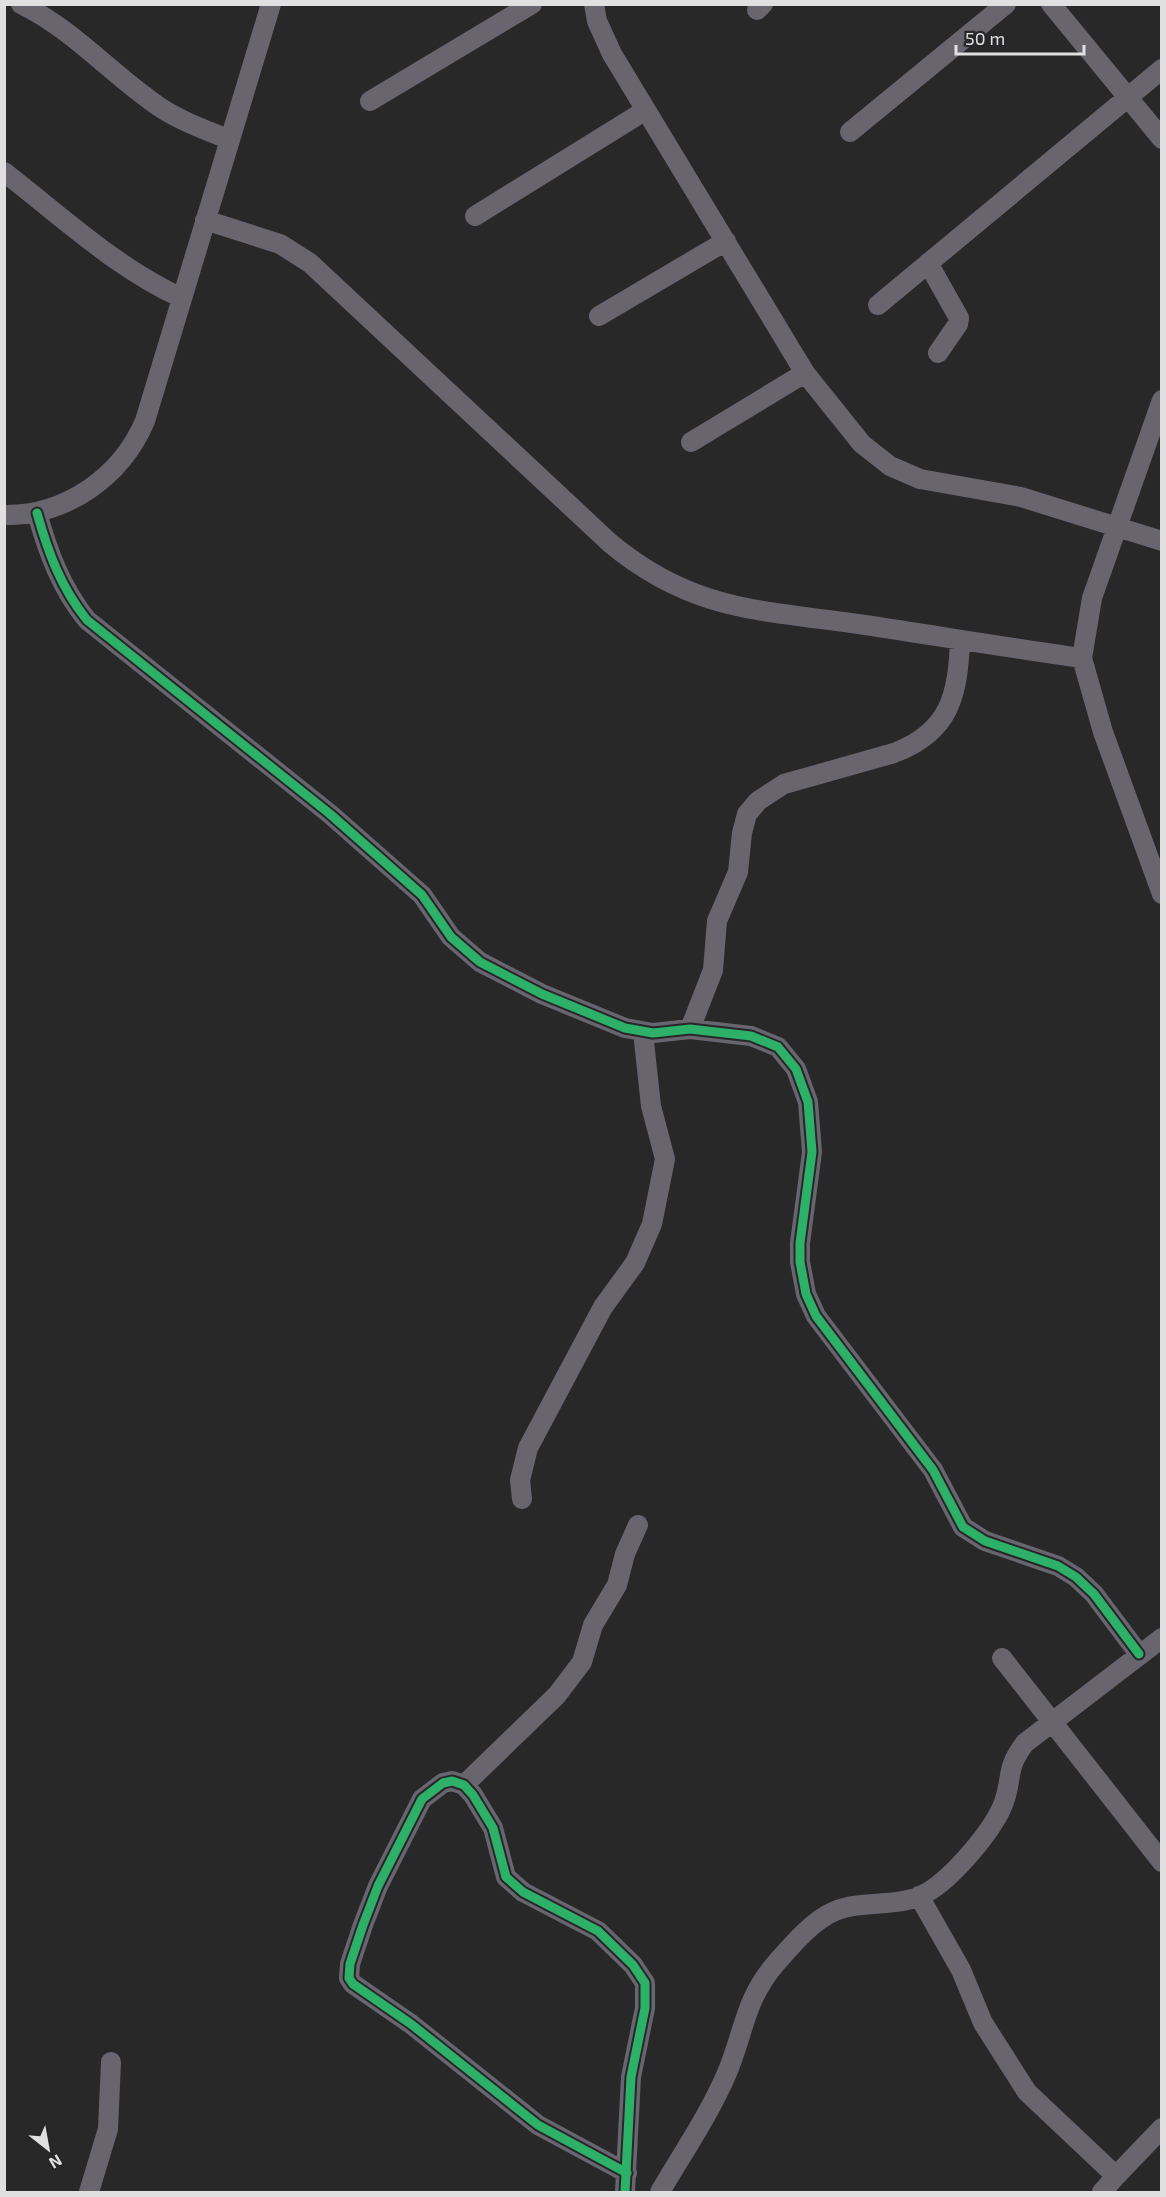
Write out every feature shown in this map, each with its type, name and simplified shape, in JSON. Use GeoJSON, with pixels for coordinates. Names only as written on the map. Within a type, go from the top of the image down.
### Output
{"type":"FeatureCollection","features":[{"type":"Feature","properties":{"kind":"street"},"geometry":{"type":"LineString","coordinates":[[21,4],[43,15],[86,46],[158,106],[181,119],[230,140]]}},
{"type":"Feature","properties":{"kind":"street"},"geometry":{"type":"LineString","coordinates":[[4,515],[37,513],[76,498],[114,469],[136,442],[271,4]]}},
{"type":"Feature","properties":{"kind":"street"},"geometry":{"type":"LineString","coordinates":[[370,101],[532,4]]}},
{"type":"Feature","properties":{"kind":"street"},"geometry":{"type":"LineString","coordinates":[[594,4],[605,40],[805,373],[862,444],[890,466],[920,479],[1021,497],[1161,541]]}},
{"type":"Feature","properties":{"kind":"street"},"geometry":{"type":"LineString","coordinates":[[850,132],[1006,4]]}},
{"type":"Feature","properties":{"kind":"street"},"geometry":{"type":"LineString","coordinates":[[1051,4],[1161,139]]}},
{"type":"Feature","properties":{"kind":"street"},"geometry":{"type":"LineString","coordinates":[[878,306],[1161,69]]}},
{"type":"Feature","properties":{"kind":"street"},"geometry":{"type":"LineString","coordinates":[[476,216],[646,110]]}},
{"type":"Feature","properties":{"kind":"street"},"geometry":{"type":"LineString","coordinates":[[4,172],[121,263],[146,280],[182,298]]}},
{"type":"Feature","properties":{"kind":"street"},"geometry":{"type":"LineString","coordinates":[[205,220],[280,244],[310,262],[610,543],[637,565],[661,580],[716,602],[763,613],[864,625],[1082,658]]}},
{"type":"Feature","properties":{"kind":"street"},"geometry":{"type":"LineString","coordinates":[[599,316],[726,241]]}},
{"type":"Feature","properties":{"kind":"street"},"geometry":{"type":"LineString","coordinates":[[928,263],[959,318],[958,324],[938,353]]}},
{"type":"Feature","properties":{"kind":"street"},"geometry":{"type":"LineString","coordinates":[[691,442],[805,373]]}},
{"type":"Feature","properties":{"kind":"street"},"geometry":{"type":"LineString","coordinates":[[1161,400],[1115,525],[1092,598],[1082,658],[1104,732],[1161,894]]}},
{"type":"Feature","properties":{"kind":"street"},"geometry":{"type":"LineString","coordinates":[[37,513],[55,568],[74,604],[87,620],[330,813],[407,881],[435,910],[451,937],[464,951],[542,994],[609,1022],[643,1032],[670,1033],[690,1029],[751,1036],[778,1047],[796,1069],[808,1102],[812,1152],[800,1243],[806,1294],[826,1332],[870,1384],[933,1470],[963,1527],[985,1541],[1058,1566],[1076,1577],[1094,1594],[1139,1654]]}},
{"type":"Feature","properties":{"kind":"street"},"geometry":{"type":"LineString","coordinates":[[690,1029],[713,970],[717,921],[738,872],[742,833],[747,814],[758,801],[784,784],[894,753],[910,747],[931,732],[944,716],[954,698],[959,677],[960,640]]}},
{"type":"Feature","properties":{"kind":"street"},"geometry":{"type":"LineString","coordinates":[[522,1499],[520,1480],[528,1448],[603,1307],[635,1263],[652,1224],[665,1159],[651,1106],[643,1032]]}},
{"type":"Feature","properties":{"kind":"street"},"geometry":{"type":"LineString","coordinates":[[464,1785],[557,1695],[582,1662],[593,1625],[617,1585],[624,1554],[638,1525]]}},
{"type":"Feature","properties":{"kind":"street"},"geometry":{"type":"LineString","coordinates":[[660,2193],[727,2074],[747,2007],[764,1978],[779,1960],[810,1929],[835,1911],[907,1901],[935,1887],[981,1839],[1004,1802],[1008,1773],[1025,1743],[1161,1638]]}},
{"type":"Feature","properties":{"kind":"street"},"geometry":{"type":"LineString","coordinates":[[1002,1658],[1161,1862]]}},
{"type":"Feature","properties":{"kind":"street"},"geometry":{"type":"LineString","coordinates":[[625,2193],[627,2173],[631,2077],[645,2008],[645,1983],[633,1965],[598,1931],[523,1892],[506,1877],[493,1828],[473,1795],[464,1785],[452,1781],[443,1783],[429,1791],[423,1799],[378,1886],[350,1964],[349,1978],[352,1984],[411,2024],[538,2125],[627,2173]]}},
{"type":"Feature","properties":{"kind":"street"},"geometry":{"type":"LineString","coordinates":[[919,1896],[961,1970],[983,2023],[1027,2092],[1116,2176]]}},
{"type":"Feature","properties":{"kind":"street"},"geometry":{"type":"LineString","coordinates":[[88,2193],[108,2129],[111,2062]]}},
{"type":"Feature","properties":{"kind":"street"},"geometry":{"type":"LineString","coordinates":[[1102,2193],[1161,2128]]}},
{"type":"Feature","properties":{"kind":"cycle path"},"geometry":{"type":"LineString","coordinates":[[37,513],[56,569],[87,620],[330,814],[422,895],[451,937],[480,962],[542,994],[625,1028],[653,1033],[690,1029],[751,1036],[778,1047],[796,1069],[808,1102],[812,1152],[800,1243],[800,1262],[806,1294],[816,1316],[933,1470],[963,1527],[985,1541],[1058,1566],[1076,1577],[1094,1594],[1139,1654]]}},
{"type":"Feature","properties":{"kind":"cycle path"},"geometry":{"type":"LineString","coordinates":[[625,2192],[631,2077],[645,2008],[645,1983],[633,1965],[598,1931],[523,1892],[506,1877],[493,1828],[473,1795],[464,1785],[452,1781],[443,1783],[422,1799],[378,1886],[350,1964],[349,1978],[353,1984],[411,2024],[538,2125],[627,2173]]}}]}
